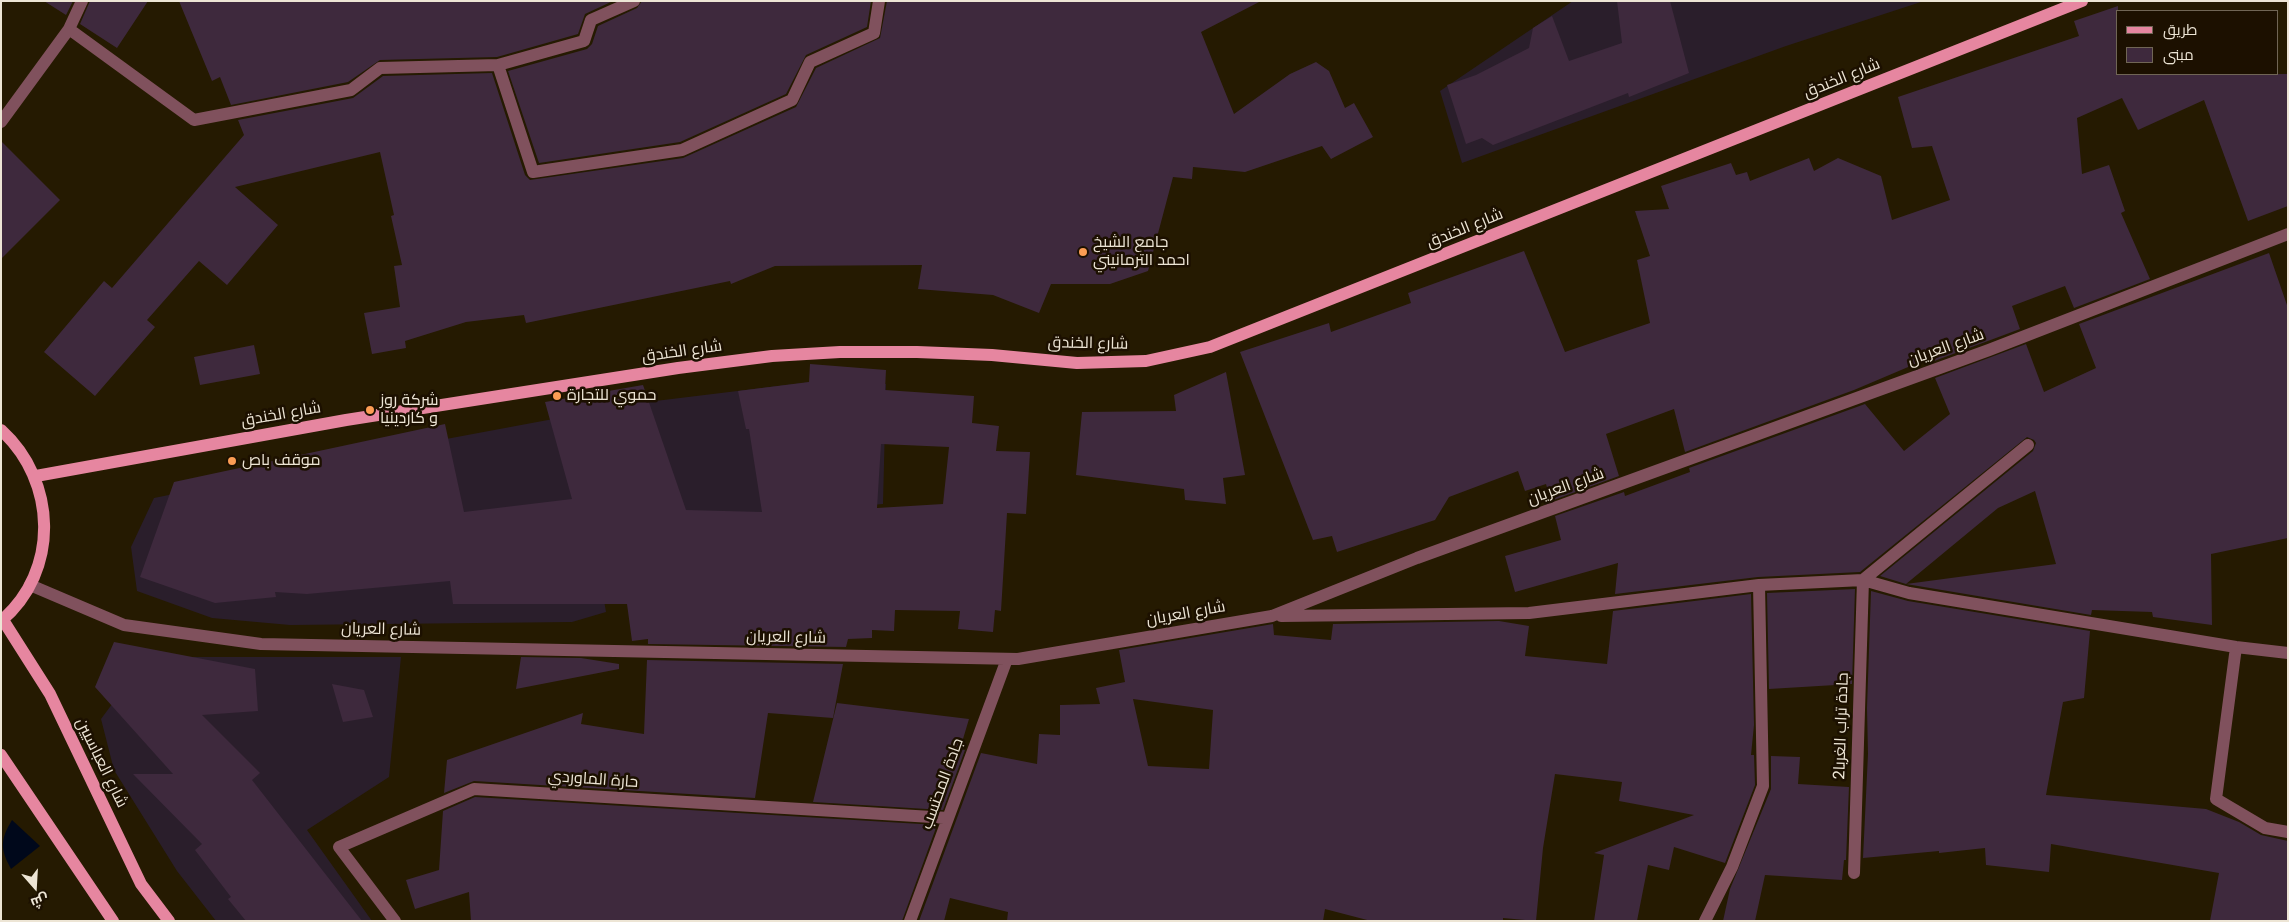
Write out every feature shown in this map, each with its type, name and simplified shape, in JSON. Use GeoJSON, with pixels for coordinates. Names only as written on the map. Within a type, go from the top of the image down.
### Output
{"type":"FeatureCollection","features":[{"type":"Feature","properties":{"kind":"main road","name":"شارع الخندق"},"geometry":{"type":"LineString","coordinates":[[36,476],[346,420],[678,368],[772,356],[840,352],[917,352],[992,355],[1077,363],[1146,361],[1210,347],[2082,1]]}},
{"type":"Feature","properties":{"kind":"main road"},"geometry":{"type":"LineString","coordinates":[[1,430],[16,444],[36,476],[45,513],[43,550],[30,585],[18,604],[2,621]]}},
{"type":"Feature","properties":{"kind":"main road","name":"شارع العباسيين"},"geometry":{"type":"LineString","coordinates":[[2,621],[50,694],[141,884],[169,921]]}},
{"type":"Feature","properties":{"kind":"main road"},"geometry":{"type":"LineString","coordinates":[[1,755],[113,921]]}},
{"type":"Feature","properties":{"kind":"street"},"geometry":{"type":"LineString","coordinates":[[1,122],[69,29],[82,1]]}},
{"type":"Feature","properties":{"kind":"street"},"geometry":{"type":"LineString","coordinates":[[69,29],[194,120],[351,90],[380,68],[498,65],[584,41],[591,20],[634,1]]}},
{"type":"Feature","properties":{"kind":"street"},"geometry":{"type":"LineString","coordinates":[[498,65],[533,172],[682,150],[792,100],[810,62],[874,33],[879,1]]}},
{"type":"Feature","properties":{"kind":"street","name":"شارع العريان"},"geometry":{"type":"LineString","coordinates":[[30,585],[124,625],[261,644],[1018,659],[1272,616],[1417,558],[1989,350],[2288,234]]}},
{"type":"Feature","properties":{"kind":"street"},"geometry":{"type":"LineString","coordinates":[[1863,580],[2028,444]]}},
{"type":"Feature","properties":{"kind":"street"},"geometry":{"type":"LineString","coordinates":[[1272,616],[1529,613],[1759,585],[1863,580],[1909,593],[2236,647],[2288,653]]}},
{"type":"Feature","properties":{"kind":"street","name":"جادة تراب الغربا2"},"geometry":{"type":"LineString","coordinates":[[1854,873],[1863,580]]}},
{"type":"Feature","properties":{"kind":"street"},"geometry":{"type":"LineString","coordinates":[[1706,921],[1732,867],[1764,786],[1759,585]]}},
{"type":"Feature","properties":{"kind":"street"},"geometry":{"type":"LineString","coordinates":[[2236,647],[2216,799],[2265,828],[2288,832]]}},
{"type":"Feature","properties":{"kind":"street","name":"جادة المحتسب"},"geometry":{"type":"LineString","coordinates":[[910,921],[1007,659]]}},
{"type":"Feature","properties":{"kind":"street","name":"حارة الماوردي"},"geometry":{"type":"LineString","coordinates":[[395,921],[339,847],[474,789],[948,818]]}},
{"type":"Feature","properties":{"kind":"shaded area"},"geometry":{"type":"Polygon","coordinates":[[[1573,1],[1924,1],[1786,46],[1462,163],[1440,91],[1573,1]]]}},
{"type":"Feature","properties":{"kind":"shaded area"},"geometry":{"type":"Polygon","coordinates":[[[844,378],[886,384],[883,504],[592,530],[606,612],[572,622],[290,625],[212,618],[137,591],[131,547],[154,498],[430,442],[639,403],[844,378]]]}},
{"type":"Feature","properties":{"kind":"shaded area"},"geometry":{"type":"Polygon","coordinates":[[[147,657],[401,657],[389,777],[307,830],[372,921],[216,921],[177,871],[114,770],[101,719],[147,657]]]}},
{"type":"Feature","properties":{"kind":"water"},"geometry":{"type":"Polygon","coordinates":[[[12,820],[40,846],[11,869],[3,850],[3,844],[5,833],[12,820]]]}},
{"type":"Feature","properties":{"kind":"building"},"geometry":{"type":"Polygon","coordinates":[[[44,1],[73,1],[66,15],[44,1]]]}},
{"type":"Feature","properties":{"kind":"building"},"geometry":{"type":"Polygon","coordinates":[[[90,1],[148,1],[117,48],[80,24],[90,1]]]}},
{"type":"Feature","properties":{"kind":"building"},"geometry":{"type":"Polygon","coordinates":[[[179,1],[613,1],[585,14],[578,34],[497,57],[380,60],[348,82],[231,105],[220,77],[212,81],[179,1]]]}},
{"type":"Feature","properties":{"kind":"building"},"geometry":{"type":"Polygon","coordinates":[[[642,1],[871,1],[867,27],[806,55],[786,94],[680,142],[539,163],[508,71],[587,49],[592,44],[598,26],[637,8],[642,1]]]}},
{"type":"Feature","properties":{"kind":"building"},"geometry":{"type":"Polygon","coordinates":[[[887,1],[1261,1],[1201,32],[1234,114],[1290,74],[1316,62],[1329,71],[1345,108],[1354,103],[1373,137],[1331,159],[1322,146],[1245,172],[1193,167],[1192,179],[1173,177],[1148,271],[1110,284],[1051,284],[1039,313],[993,295],[918,289],[922,265],[775,266],[731,284],[730,281],[526,323],[524,315],[466,322],[405,341],[406,348],[372,354],[364,313],[400,307],[394,266],[402,265],[391,216],[394,215],[380,152],[235,187],[278,225],[227,285],[199,261],[147,320],[155,327],[95,396],[44,352],[104,281],[112,288],[244,135],[238,120],[353,98],[383,76],[492,73],[525,175],[530,180],[683,158],[796,107],[816,68],[880,38],[887,1]]]}},
{"type":"Feature","properties":{"kind":"building"},"geometry":{"type":"Polygon","coordinates":[[[1617,1],[1670,1],[1689,73],[1629,97],[1628,93],[1493,145],[1482,138],[1466,144],[1447,85],[1476,75],[1529,48],[1533,28],[1552,16],[1569,61],[1622,43],[1617,1]]]}},
{"type":"Feature","properties":{"kind":"building"},"geometry":{"type":"Polygon","coordinates":[[[2118,6],[2118,10],[2116,10],[2116,75],[2288,74],[2288,206],[2248,221],[2204,100],[2138,130],[2122,98],[2077,118],[2082,174],[2109,165],[2125,211],[2121,213],[2150,279],[2074,308],[2065,286],[2012,306],[2020,329],[1929,363],[1927,359],[1854,390],[1685,452],[1674,409],[1606,434],[1619,476],[1551,501],[1546,484],[1525,491],[1518,471],[1449,497],[1435,520],[1337,552],[1332,536],[1313,540],[1240,352],[1329,323],[1331,332],[1411,303],[1408,293],[1524,251],[1565,352],[1650,323],[1637,260],[1650,256],[1635,211],[1669,209],[1661,186],[1731,163],[1736,175],[1747,172],[1750,181],[1809,158],[1814,171],[1838,158],[1881,176],[1892,220],[1950,200],[1932,146],[1912,148],[1898,97],[2079,36],[2074,21],[2118,6]]]}},
{"type":"Feature","properties":{"kind":"building"},"geometry":{"type":"Polygon","coordinates":[[[1,141],[60,200],[1,259],[1,141]]]}},
{"type":"Feature","properties":{"kind":"building"},"geometry":{"type":"Polygon","coordinates":[[[2269,253],[2288,308],[2288,538],[2211,554],[2212,625],[2153,617],[2152,612],[2092,610],[2091,615],[1906,584],[1880,576],[2033,451],[2036,443],[2034,440],[2027,437],[1860,572],[1758,577],[1615,594],[1618,563],[1515,592],[1505,556],[1561,540],[1555,516],[1624,492],[1625,496],[1690,472],[1689,468],[1865,404],[1904,451],[1950,414],[1935,378],[2026,344],[2044,392],[2096,368],[2079,324],[2269,253]],[[2035,491],[1998,508],[1906,584],[2056,564],[2035,491]]]}},
{"type":"Feature","properties":{"kind":"building"},"geometry":{"type":"Polygon","coordinates":[[[254,345],[260,374],[200,385],[194,357],[254,345]]]}},
{"type":"Feature","properties":{"kind":"building"},"geometry":{"type":"Polygon","coordinates":[[[810,364],[886,370],[885,390],[974,396],[972,423],[999,426],[996,451],[1030,452],[1026,514],[1007,513],[1001,611],[995,610],[993,632],[958,629],[960,611],[895,610],[894,631],[872,630],[872,638],[848,639],[846,647],[648,644],[648,639],[632,641],[627,604],[453,604],[450,581],[307,594],[275,592],[276,597],[215,603],[140,577],[174,482],[445,424],[464,512],[572,499],[545,402],[643,385],[686,510],[762,512],[749,429],[746,429],[738,391],[809,382],[810,364]],[[881,444],[877,508],[943,504],[949,447],[881,444]]]}},
{"type":"Feature","properties":{"kind":"building"},"geometry":{"type":"Polygon","coordinates":[[[1226,372],[1245,475],[1223,478],[1226,504],[1185,500],[1184,489],[1076,475],[1082,412],[1176,411],[1174,395],[1226,372]]]}},
{"type":"Feature","properties":{"kind":"building"},"geometry":{"type":"Polygon","coordinates":[[[1855,589],[1852,684],[1769,689],[1767,593],[1855,589]]]}},
{"type":"Feature","properties":{"kind":"building"},"geometry":{"type":"Polygon","coordinates":[[[1871,591],[1908,601],[2090,631],[2084,698],[2063,702],[2046,795],[2206,809],[2239,822],[2261,835],[2288,841],[2288,921],[2210,921],[2219,873],[2051,844],[2049,872],[1986,865],[1985,848],[1863,858],[1868,754],[1867,708],[1871,591]]]}},
{"type":"Feature","properties":{"kind":"building"},"geometry":{"type":"Polygon","coordinates":[[[1751,594],[1754,725],[1751,755],[1754,755],[1755,785],[1725,863],[1674,847],[1669,870],[1648,865],[1637,921],[1594,921],[1604,855],[1594,853],[1694,815],[1619,801],[1622,782],[1555,774],[1543,848],[1536,921],[1503,918],[1503,921],[1371,921],[1325,909],[1323,921],[1007,921],[1008,912],[950,898],[944,921],[919,921],[981,753],[1037,764],[1039,734],[1060,735],[1060,705],[1100,704],[1096,688],[1125,682],[1119,650],[1273,624],[1274,635],[1331,640],[1333,624],[1499,621],[1529,626],[1525,656],[1607,664],[1613,611],[1751,594]],[[1133,699],[1148,766],[1209,769],[1213,710],[1133,699]]]}},
{"type":"Feature","properties":{"kind":"building"},"geometry":{"type":"Polygon","coordinates":[[[114,642],[255,669],[258,711],[202,715],[260,773],[252,780],[362,921],[246,921],[228,899],[231,897],[195,850],[202,844],[133,774],[173,774],[95,687],[114,642]]]}},
{"type":"Feature","properties":{"kind":"building"},"geometry":{"type":"Polygon","coordinates":[[[521,657],[581,658],[619,664],[619,669],[516,689],[521,657]]]}},
{"type":"Feature","properties":{"kind":"building"},"geometry":{"type":"Polygon","coordinates":[[[647,660],[843,664],[833,718],[768,713],[755,798],[474,781],[444,793],[447,760],[583,713],[581,724],[644,734],[647,660]]]}},
{"type":"Feature","properties":{"kind":"building"},"geometry":{"type":"Polygon","coordinates":[[[332,684],[364,690],[373,717],[343,722],[332,684]]]}},
{"type":"Feature","properties":{"kind":"building"},"geometry":{"type":"Polygon","coordinates":[[[837,703],[969,719],[960,749],[965,750],[943,810],[813,802],[837,703]]]}},
{"type":"Feature","properties":{"kind":"building"},"geometry":{"type":"Polygon","coordinates":[[[1771,756],[1800,757],[1798,784],[1849,787],[1846,860],[1844,860],[1842,880],[1765,875],[1755,921],[1723,921],[1730,889],[1771,789],[1771,756]]]}},
{"type":"Feature","properties":{"kind":"building"},"geometry":{"type":"Polygon","coordinates":[[[475,797],[937,825],[902,921],[471,921],[469,892],[415,909],[406,880],[439,870],[443,811],[475,797]]]}},
{"type":"Feature","properties":{"kind":"place","name":"جامع الشيخ احمد الترمانيني"},"geometry":{"type":"Point","coordinates":[1083,252]}},
{"type":"Feature","properties":{"kind":"place","name":"حموي للتجارة"},"geometry":{"type":"Point","coordinates":[557,396]}},
{"type":"Feature","properties":{"kind":"place","name":"شركة روز و كاردينيا"},"geometry":{"type":"Point","coordinates":[370,410]}},
{"type":"Feature","properties":{"kind":"place","name":"موقف باص"},"geometry":{"type":"Point","coordinates":[232,461]}}]}
